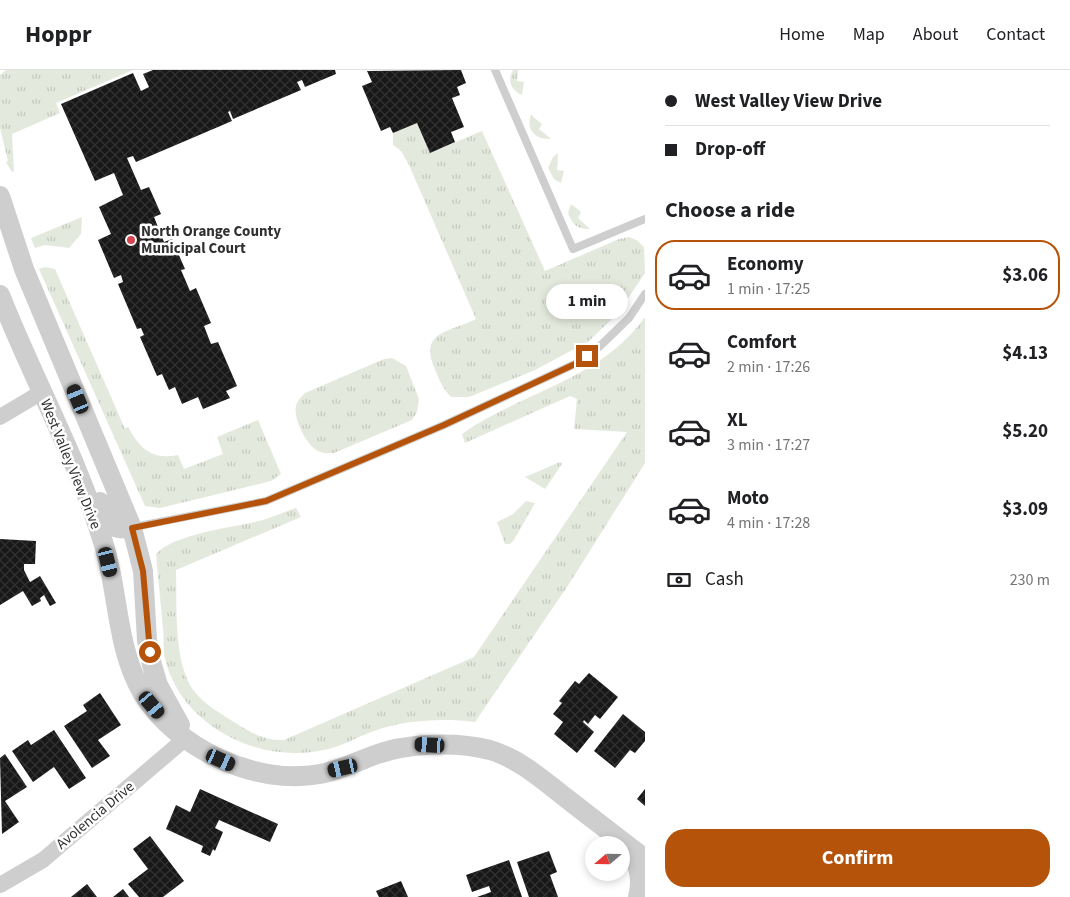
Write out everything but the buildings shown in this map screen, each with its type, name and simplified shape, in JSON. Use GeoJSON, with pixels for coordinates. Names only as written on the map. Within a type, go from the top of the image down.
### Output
{"type":"FeatureCollection","features":[{"type":"Feature","properties":{"kind":"street","name":"West Valley View Drive"},"geometry":{"type":"LineString","coordinates":[[0,196],[24,270],[132,528],[143,571],[147,640],[152,665],[158,685],[186,738]]}},
{"type":"Feature","properties":{"kind":"street","name":"West Valley View Drive"},"geometry":{"type":"LineString","coordinates":[[0,295],[104,544],[129,665],[144,695],[161,715],[186,738],[209,755],[234,765],[279,776],[318,775],[414,744],[491,750],[528,769],[638,853]]}},
{"type":"Feature","properties":{"kind":"street"},"geometry":{"type":"LineString","coordinates":[[22,348],[44,377],[110,522],[117,530],[132,528]]}},
{"type":"Feature","properties":{"kind":"street"},"geometry":{"type":"LineString","coordinates":[[0,417],[42,392]]}},
{"type":"Feature","properties":{"kind":"street","name":"Avolencia Drive"},"geometry":{"type":"LineString","coordinates":[[0,885],[43,860],[186,738]]}},
{"type":"Feature","properties":{"kind":"street"},"geometry":{"type":"LineString","coordinates":[[638,853],[641,886],[638,897]]}},
{"type":"Feature","properties":{"kind":"lane"},"geometry":{"type":"LineString","coordinates":[[495,70],[573,249],[645,219]]}},
{"type":"Feature","properties":{"kind":"lane"},"geometry":{"type":"LineString","coordinates":[[132,528],[266,501],[444,425],[575,364],[599,347],[623,324],[645,294]]}},
{"type":"Feature","properties":{"kind":"green space"},"geometry":{"type":"Polygon","coordinates":[[[6,70],[133,70],[56,103],[60,113],[12,134],[14,171],[12,172],[6,162],[8,161],[0,128],[0,75],[6,70]]]}},
{"type":"Feature","properties":{"kind":"green space"},"geometry":{"type":"Polygon","coordinates":[[[513,70],[518,70],[517,81],[524,82],[522,95],[515,91],[511,85],[510,78],[513,70]]]}},
{"type":"Feature","properties":{"kind":"green space"},"geometry":{"type":"Polygon","coordinates":[[[531,115],[542,124],[539,129],[551,139],[541,138],[531,130],[531,115]]]}},
{"type":"Feature","properties":{"kind":"green space"},"geometry":{"type":"Polygon","coordinates":[[[417,123],[430,153],[482,131],[545,271],[619,239],[629,237],[638,241],[644,247],[645,273],[618,313],[589,341],[535,370],[469,397],[451,397],[441,383],[430,355],[434,339],[440,334],[476,319],[409,165],[401,151],[393,145],[393,133],[417,123]]]}},
{"type":"Feature","properties":{"kind":"green space"},"geometry":{"type":"Polygon","coordinates":[[[558,153],[557,170],[564,171],[561,183],[554,179],[548,168],[553,157],[558,153]]]}},
{"type":"Feature","properties":{"kind":"green space"},"geometry":{"type":"Polygon","coordinates":[[[571,204],[581,212],[578,218],[590,229],[579,227],[571,220],[568,213],[571,204]]]}},
{"type":"Feature","properties":{"kind":"green space"},"geometry":{"type":"Polygon","coordinates":[[[82,217],[81,234],[69,248],[45,245],[35,248],[31,238],[82,217]]]}},
{"type":"Feature","properties":{"kind":"green space"},"geometry":{"type":"Polygon","coordinates":[[[45,267],[55,269],[125,429],[128,427],[142,447],[161,456],[178,455],[184,469],[223,454],[217,437],[258,420],[281,474],[271,481],[160,508],[145,506],[39,269],[45,267]]]}},
{"type":"Feature","properties":{"kind":"green space"},"geometry":{"type":"Polygon","coordinates":[[[645,317],[645,463],[569,584],[475,722],[437,720],[398,724],[374,731],[330,749],[300,753],[275,751],[251,746],[228,736],[207,723],[190,706],[176,686],[165,659],[156,554],[165,547],[190,536],[259,521],[296,508],[301,517],[176,570],[179,649],[187,679],[198,696],[224,716],[252,732],[270,739],[284,740],[474,657],[627,432],[574,429],[577,399],[570,396],[465,443],[462,434],[485,419],[583,371],[606,356],[627,338],[645,317]]]}},
{"type":"Feature","properties":{"kind":"green space"},"geometry":{"type":"Polygon","coordinates":[[[392,358],[406,366],[419,399],[417,412],[412,420],[334,453],[322,453],[314,448],[305,438],[299,425],[296,411],[297,402],[305,393],[384,359],[392,358]]]}},
{"type":"Feature","properties":{"kind":"green space"},"geometry":{"type":"Polygon","coordinates":[[[560,462],[562,464],[545,489],[525,477],[560,462]]]}},
{"type":"Feature","properties":{"kind":"green space"},"geometry":{"type":"Polygon","coordinates":[[[526,501],[535,503],[514,540],[510,544],[505,544],[497,522],[513,514],[526,501]]]}},
{"type":"Feature","properties":{"kind":"place","name":"North Orange County Municipal Court"},"geometry":{"type":"Point","coordinates":[131,240]}},
{"type":"Feature","properties":{"kind":"route"},"geometry":{"type":"LineString","coordinates":[[150,652],[147,640],[143,571],[132,528],[266,501],[444,425],[575,364],[587,356]]}}]}
